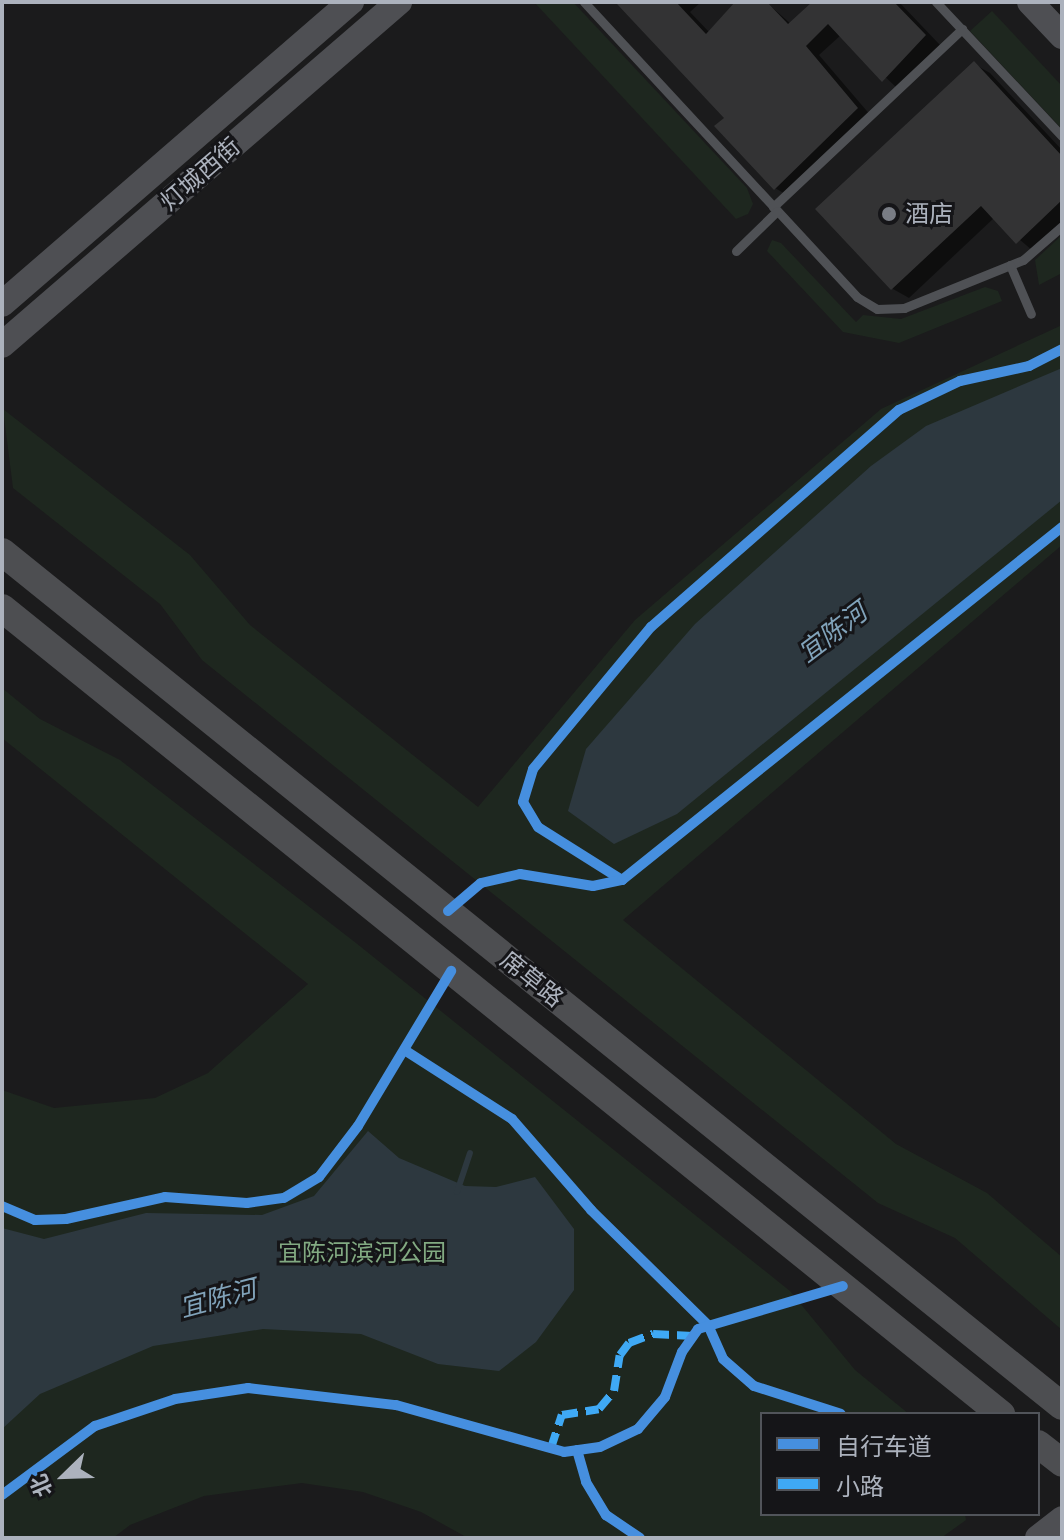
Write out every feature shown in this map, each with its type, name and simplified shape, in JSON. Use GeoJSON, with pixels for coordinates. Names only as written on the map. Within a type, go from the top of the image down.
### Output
{"type":"FeatureCollection","features":[{"type":"Feature","properties":{"kind":"main road","name":"席草路"},"geometry":{"type":"LineString","coordinates":[[2,552],[1062,1406]]}},
{"type":"Feature","properties":{"kind":"main road","name":"席草路"},"geometry":{"type":"LineString","coordinates":[[2,608],[999,1412]]}},
{"type":"Feature","properties":{"kind":"main road"},"geometry":{"type":"LineString","coordinates":[[1040,1446],[1062,1463]]}},
{"type":"Feature","properties":{"kind":"street","name":"灯城西街"},"geometry":{"type":"LineString","coordinates":[[2,304],[351,2]]}},
{"type":"Feature","properties":{"kind":"street","name":"灯城西街"},"geometry":{"type":"LineString","coordinates":[[2,345],[399,2]]}},
{"type":"Feature","properties":{"kind":"street"},"geometry":{"type":"LineString","coordinates":[[1038,1538],[1062,1519]]}},
{"type":"Feature","properties":{"kind":"lane"},"geometry":{"type":"LineString","coordinates":[[584,2],[857,297],[877,309],[904,308],[1010,265],[1030,256],[1062,226]]}},
{"type":"Feature","properties":{"kind":"lane"},"geometry":{"type":"LineString","coordinates":[[936,2],[1062,136]]}},
{"type":"Feature","properties":{"kind":"lane"},"geometry":{"type":"LineString","coordinates":[[736,251],[775,209],[962,29]]}},
{"type":"Feature","properties":{"kind":"lane"},"geometry":{"type":"LineString","coordinates":[[1010,265],[1031,314]]}},
{"type":"Feature","properties":{"kind":"green space"},"geometry":{"type":"Polygon","coordinates":[[[534,2],[573,2],[747,188],[753,204],[748,214],[736,219],[534,2]]]}},
{"type":"Feature","properties":{"kind":"green space"},"geometry":{"type":"Polygon","coordinates":[[[992,11],[1062,86],[1062,129],[970,31],[992,11]]]}},
{"type":"Feature","properties":{"kind":"green space"},"geometry":{"type":"Polygon","coordinates":[[[1062,235],[1062,273],[1039,285],[1035,260],[1062,235]]]}},
{"type":"Feature","properties":{"kind":"green space"},"geometry":{"type":"Polygon","coordinates":[[[772,240],[781,243],[856,322],[863,315],[901,319],[985,287],[998,291],[1002,301],[899,343],[843,332],[767,251],[772,240]]]}},
{"type":"Feature","properties":{"kind":"green space"},"geometry":{"type":"Polygon","coordinates":[[[1062,325],[1062,545],[623,920],[896,1144],[987,1193],[1062,1257],[1062,1330],[955,1238],[878,1203],[202,660],[160,604],[13,488],[3,409],[190,555],[250,625],[478,807],[635,620],[881,409],[1062,325]]]}},
{"type":"Feature","properties":{"kind":"green space","name":"宜陈河滨河公园"},"geometry":{"type":"Polygon","coordinates":[[[2,688],[40,719],[120,760],[356,943],[790,1291],[855,1370],[907,1412],[760,1412],[760,1516],[965,1516],[966,1520],[941,1538],[468,1538],[421,1512],[363,1492],[302,1483],[204,1496],[130,1525],[113,1538],[2,1538],[2,1090],[54,1108],[155,1098],[208,1073],[308,984],[2,738],[2,688]]]}},
{"type":"Feature","properties":{"kind":"water"},"geometry":{"type":"Polygon","coordinates":[[[1062,368],[1062,500],[677,814],[614,844],[568,811],[586,749],[695,624],[871,466],[926,426],[1062,368]]]}},
{"type":"Feature","properties":{"kind":"water"},"geometry":{"type":"Polygon","coordinates":[[[368,1131],[399,1158],[465,1186],[496,1187],[535,1177],[574,1229],[574,1290],[536,1342],[499,1371],[438,1364],[361,1334],[263,1329],[153,1346],[40,1394],[2,1429],[2,1228],[44,1239],[146,1213],[262,1215],[314,1196],[368,1131]]]}},
{"type":"Feature","properties":{"kind":"building"},"geometry":{"type":"Polygon","coordinates":[[[615,2],[676,2],[706,34],[735,2],[767,2],[788,24],[812,2],[894,2],[926,35],[882,82],[828,24],[806,46],[858,108],[774,190],[714,126],[724,118],[615,2]]]}},
{"type":"Feature","properties":{"kind":"building"},"geometry":{"type":"Polygon","coordinates":[[[974,61],[1062,156],[1062,200],[1016,244],[981,206],[891,290],[815,209],[974,61]]]}},
{"type":"Feature","properties":{"kind":"waterway","name":"宜陈河"},"geometry":{"type":"LineString","coordinates":[[457,1192],[470,1153]]}},
{"type":"Feature","properties":{"kind":"marked path"},"geometry":{"type":"LineString","coordinates":[[551,1448],[562,1415],[599,1409],[614,1391],[620,1355],[629,1343],[653,1334],[693,1336]]}},
{"type":"Feature","properties":{"kind":"cycle path"},"geometry":{"type":"LineString","coordinates":[[622,880],[538,827],[523,802],[533,769],[651,627],[899,410],[960,381],[1029,366],[1062,349]]}},
{"type":"Feature","properties":{"kind":"cycle path"},"geometry":{"type":"LineString","coordinates":[[448,911],[481,883],[520,874],[593,886],[622,880],[1062,527]]}},
{"type":"Feature","properties":{"kind":"cycle path"},"geometry":{"type":"LineString","coordinates":[[2,1206],[35,1220],[66,1219],[165,1197],[247,1203],[284,1198],[319,1177],[358,1126],[451,971]]}},
{"type":"Feature","properties":{"kind":"cycle path"},"geometry":{"type":"LineString","coordinates":[[406,1051],[512,1119],[591,1210],[708,1325],[723,1359],[754,1386],[835,1412]]}},
{"type":"Feature","properties":{"kind":"cycle path"},"geometry":{"type":"LineString","coordinates":[[2,1495],[95,1426],[175,1399],[248,1388],[396,1405],[564,1452],[600,1447],[638,1429],[665,1397],[682,1352],[698,1329],[843,1286]]}},
{"type":"Feature","properties":{"kind":"cycle path"},"geometry":{"type":"LineString","coordinates":[[577,1450],[586,1482],[606,1515],[640,1538]]}},
{"type":"Feature","properties":{"kind":"place","name":"酒店"},"geometry":{"type":"Point","coordinates":[889,214]}}]}
